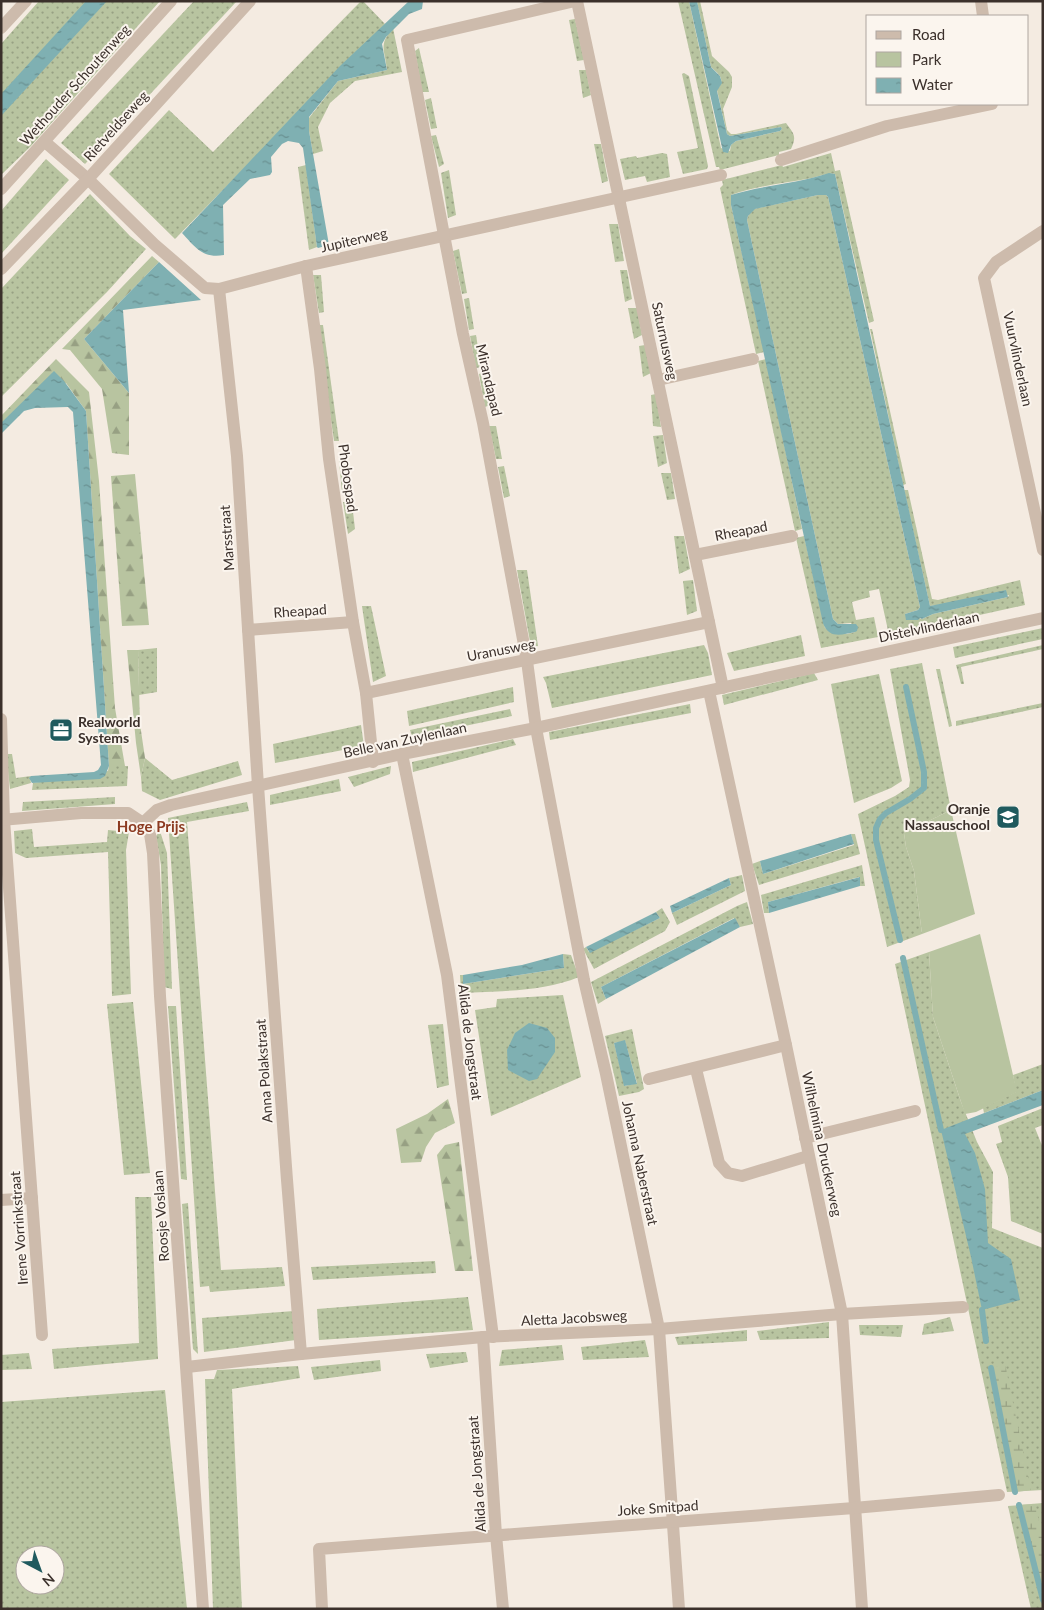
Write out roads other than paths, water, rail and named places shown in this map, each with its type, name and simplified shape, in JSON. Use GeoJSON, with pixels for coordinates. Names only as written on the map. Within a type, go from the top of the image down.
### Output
{"type":"FeatureCollection","features":[{"type":"Feature","properties":{"kind":"street"},"geometry":{"type":"LineString","coordinates":[[1,28],[26,1]]}},
{"type":"Feature","properties":{"kind":"street","name":"Wethouder Schoutenweg"},"geometry":{"type":"LineString","coordinates":[[1,189],[171,1]]}},
{"type":"Feature","properties":{"kind":"street","name":"Rietveldseweg"},"geometry":{"type":"LineString","coordinates":[[1,269],[88,179],[250,1]]}},
{"type":"Feature","properties":{"kind":"street","name":"Mirandapad"},"geometry":{"type":"LineString","coordinates":[[536,728],[527,660],[484,423],[463,334],[407,40],[576,1]]}},
{"type":"Feature","properties":{"kind":"street","name":"Saturnusweg"},"geometry":{"type":"LineString","coordinates":[[576,1],[723,688]]}},
{"type":"Feature","properties":{"kind":"street"},"geometry":{"type":"LineString","coordinates":[[980,1],[984,15]]}},
{"type":"Feature","properties":{"kind":"street"},"geometry":{"type":"LineString","coordinates":[[781,160],[887,126],[987,105]]}},
{"type":"Feature","properties":{"kind":"street"},"geometry":{"type":"LineString","coordinates":[[45,142],[88,179],[154,244],[205,288],[219,289]]}},
{"type":"Feature","properties":{"kind":"street","name":"Jupiterweg"},"geometry":{"type":"LineString","coordinates":[[219,289],[306,266],[721,175]]}},
{"type":"Feature","properties":{"kind":"street","name":"Vuurvlinderlaan"},"geometry":{"type":"LineString","coordinates":[[1043,232],[996,262],[984,278],[1038,500],[1043,550]]}},
{"type":"Feature","properties":{"kind":"street","name":"Phobospad"},"geometry":{"type":"LineString","coordinates":[[306,266],[320,369],[329,459],[353,622],[366,693]]}},
{"type":"Feature","properties":{"kind":"street","name":"Marsstraat"},"geometry":{"type":"LineString","coordinates":[[219,289],[237,456],[258,786]]}},
{"type":"Feature","properties":{"kind":"street"},"geometry":{"type":"LineString","coordinates":[[658,380],[753,359]]}},
{"type":"Feature","properties":{"kind":"street","name":"Rheapad"},"geometry":{"type":"LineString","coordinates":[[696,555],[792,536]]}},
{"type":"Feature","properties":{"kind":"street","name":"Distelvlinderlaan"},"geometry":{"type":"LineString","coordinates":[[821,665],[1043,618]]}},
{"type":"Feature","properties":{"kind":"street","name":"Rheapad"},"geometry":{"type":"LineString","coordinates":[[248,630],[353,622]]}},
{"type":"Feature","properties":{"kind":"street","name":"Uranusweg"},"geometry":{"type":"LineString","coordinates":[[366,693],[710,622]]}},
{"type":"Feature","properties":{"kind":"street","name":"Belle van Zuylenlaan"},"geometry":{"type":"LineString","coordinates":[[143,823],[157,810],[171,805],[374,762],[402,754],[536,728],[723,688],[821,665]]}},
{"type":"Feature","properties":{"kind":"street","name":"Wilhelmina Druckerweg"},"geometry":{"type":"LineString","coordinates":[[708,691],[786,1045],[842,1314],[862,1609]]}},
{"type":"Feature","properties":{"kind":"street"},"geometry":{"type":"LineString","coordinates":[[366,693],[374,762]]}},
{"type":"Feature","properties":{"kind":"street","name":"Irene Vorrinkstraat"},"geometry":{"type":"LineString","coordinates":[[1,719],[3,820],[42,1335]]}},
{"type":"Feature","properties":{"kind":"street","name":"Johanna Naberstraat"},"geometry":{"type":"LineString","coordinates":[[536,728],[584,980],[606,1074],[659,1329],[680,1609]]}},
{"type":"Feature","properties":{"kind":"street","name":"Alida de Jongstraat"},"geometry":{"type":"LineString","coordinates":[[402,754],[447,975],[488,1337],[496,1535],[503,1609]]}},
{"type":"Feature","properties":{"kind":"street","name":"Anna Polakstraat"},"geometry":{"type":"LineString","coordinates":[[258,786],[287,1180],[302,1354]]}},
{"type":"Feature","properties":{"kind":"street"},"geometry":{"type":"LineString","coordinates":[[3,820],[82,813],[128,813],[143,823]]}},
{"type":"Feature","properties":{"kind":"street","name":"Roosje Voslaan"},"geometry":{"type":"LineString","coordinates":[[143,823],[150,834],[152,853],[160,996],[203,1609]]}},
{"type":"Feature","properties":{"kind":"street"},"geometry":{"type":"LineString","coordinates":[[649,1079],[786,1045]]}},
{"type":"Feature","properties":{"kind":"street"},"geometry":{"type":"LineString","coordinates":[[696,1068],[719,1163],[728,1173],[742,1176],[808,1156]]}},
{"type":"Feature","properties":{"kind":"street"},"geometry":{"type":"LineString","coordinates":[[805,1138],[914,1111]]}},
{"type":"Feature","properties":{"kind":"street"},"geometry":{"type":"LineString","coordinates":[[1,1200],[32,1198]]}},
{"type":"Feature","properties":{"kind":"street","name":"Aletta Jacobsweg"},"geometry":{"type":"LineString","coordinates":[[187,1367],[302,1354],[488,1337],[659,1329],[842,1314],[963,1307]]}},
{"type":"Feature","properties":{"kind":"street","name":"Joke Smitpad"},"geometry":{"type":"LineString","coordinates":[[322,1609],[319,1549],[999,1496]]}},
{"type":"Feature","properties":{"kind":"water"},"geometry":{"type":"Polygon","coordinates":[[[86,1],[107,1],[1,116],[1,94],[86,1]]]}},
{"type":"Feature","properties":{"kind":"water"},"geometry":{"type":"Polygon","coordinates":[[[409,1],[423,1],[422,9],[409,14],[386,37],[382,44],[387,70],[338,81],[309,117],[309,131],[329,245],[317,247],[303,148],[299,143],[288,141],[282,144],[271,157],[272,172],[270,175],[250,179],[223,205],[224,255],[210,255],[195,247],[182,233],[340,66],[409,1]]]}},
{"type":"Feature","properties":{"kind":"water"},"geometry":{"type":"Polygon","coordinates":[[[689,1],[697,1],[711,67],[720,76],[722,83],[717,91],[727,134],[730,136],[781,127],[780,131],[736,141],[731,145],[728,153],[723,152],[689,1]]]}},
{"type":"Feature","properties":{"kind":"water"},"geometry":{"type":"Polygon","coordinates":[[[829,173],[835,174],[930,606],[1006,590],[1008,597],[933,614],[918,620],[906,620],[905,614],[918,610],[920,607],[828,197],[826,195],[818,195],[755,209],[748,216],[747,220],[833,619],[838,624],[856,624],[858,627],[855,632],[840,635],[829,632],[823,623],[731,205],[731,195],[805,180],[829,173]]]}},
{"type":"Feature","properties":{"kind":"water"},"geometry":{"type":"Polygon","coordinates":[[[159,262],[201,300],[123,310],[129,393],[84,339],[159,262]]]}},
{"type":"Feature","properties":{"kind":"water"},"geometry":{"type":"Polygon","coordinates":[[[54,371],[64,381],[86,411],[109,766],[105,776],[100,779],[32,783],[29,778],[31,776],[94,772],[101,765],[73,412],[68,407],[35,408],[24,411],[1,434],[1,423],[54,371]]]}},
{"type":"Feature","properties":{"kind":"water"},"geometry":{"type":"Polygon","coordinates":[[[851,834],[854,844],[763,874],[760,861],[851,834]]]}},
{"type":"Feature","properties":{"kind":"water"},"geometry":{"type":"Polygon","coordinates":[[[860,877],[860,886],[769,913],[768,902],[860,877]]]}},
{"type":"Feature","properties":{"kind":"water"},"geometry":{"type":"Polygon","coordinates":[[[729,878],[731,885],[672,913],[670,906],[729,878]]]}},
{"type":"Feature","properties":{"kind":"water"},"geometry":{"type":"Polygon","coordinates":[[[656,912],[660,918],[590,953],[586,947],[656,912]]]}},
{"type":"Feature","properties":{"kind":"water"},"geometry":{"type":"Polygon","coordinates":[[[735,918],[740,927],[606,999],[601,987],[735,918]]]}},
{"type":"Feature","properties":{"kind":"water"},"geometry":{"type":"Polygon","coordinates":[[[563,954],[564,968],[463,984],[463,975],[522,965],[563,954]]]}},
{"type":"Feature","properties":{"kind":"water"},"geometry":{"type":"Polygon","coordinates":[[[529,1023],[547,1028],[555,1038],[555,1052],[537,1079],[529,1081],[508,1070],[507,1050],[515,1033],[529,1023]]]}},
{"type":"Feature","properties":{"kind":"water"},"geometry":{"type":"Polygon","coordinates":[[[625,1040],[637,1084],[624,1086],[614,1043],[625,1040]]]}},
{"type":"Feature","properties":{"kind":"water"},"geometry":{"type":"Polygon","coordinates":[[[1043,1090],[1043,1105],[965,1134],[975,1153],[985,1189],[988,1243],[1011,1259],[1020,1300],[982,1310],[941,1130],[1043,1090]]]}},
{"type":"Feature","properties":{"kind":"waterway"},"geometry":{"type":"LineString","coordinates":[[900,940],[876,840],[876,828],[880,819],[886,813],[924,788],[924,772],[906,687]]}},
{"type":"Feature","properties":{"kind":"waterway"},"geometry":{"type":"LineString","coordinates":[[903,958],[941,1130]]}},
{"type":"Feature","properties":{"kind":"waterway"},"geometry":{"type":"LineString","coordinates":[[982,1310],[986,1341]]}},
{"type":"Feature","properties":{"kind":"waterway"},"geometry":{"type":"LineString","coordinates":[[991,1368],[1015,1492]]}},
{"type":"Feature","properties":{"kind":"waterway"},"geometry":{"type":"LineString","coordinates":[[1019,1505],[1043,1600]]}},
{"type":"Feature","properties":{"kind":"place","name":"Realworld Systems"},"geometry":{"type":"Point","coordinates":[61,730]}},
{"type":"Feature","properties":{"kind":"place","name":"Oranje Nassauschool"},"geometry":{"type":"Point","coordinates":[1008,817]}},
{"type":"Feature","properties":{"kind":"district","name":"Hoge Prijs"},"geometry":{"type":"Point","coordinates":[151,827]}}]}
